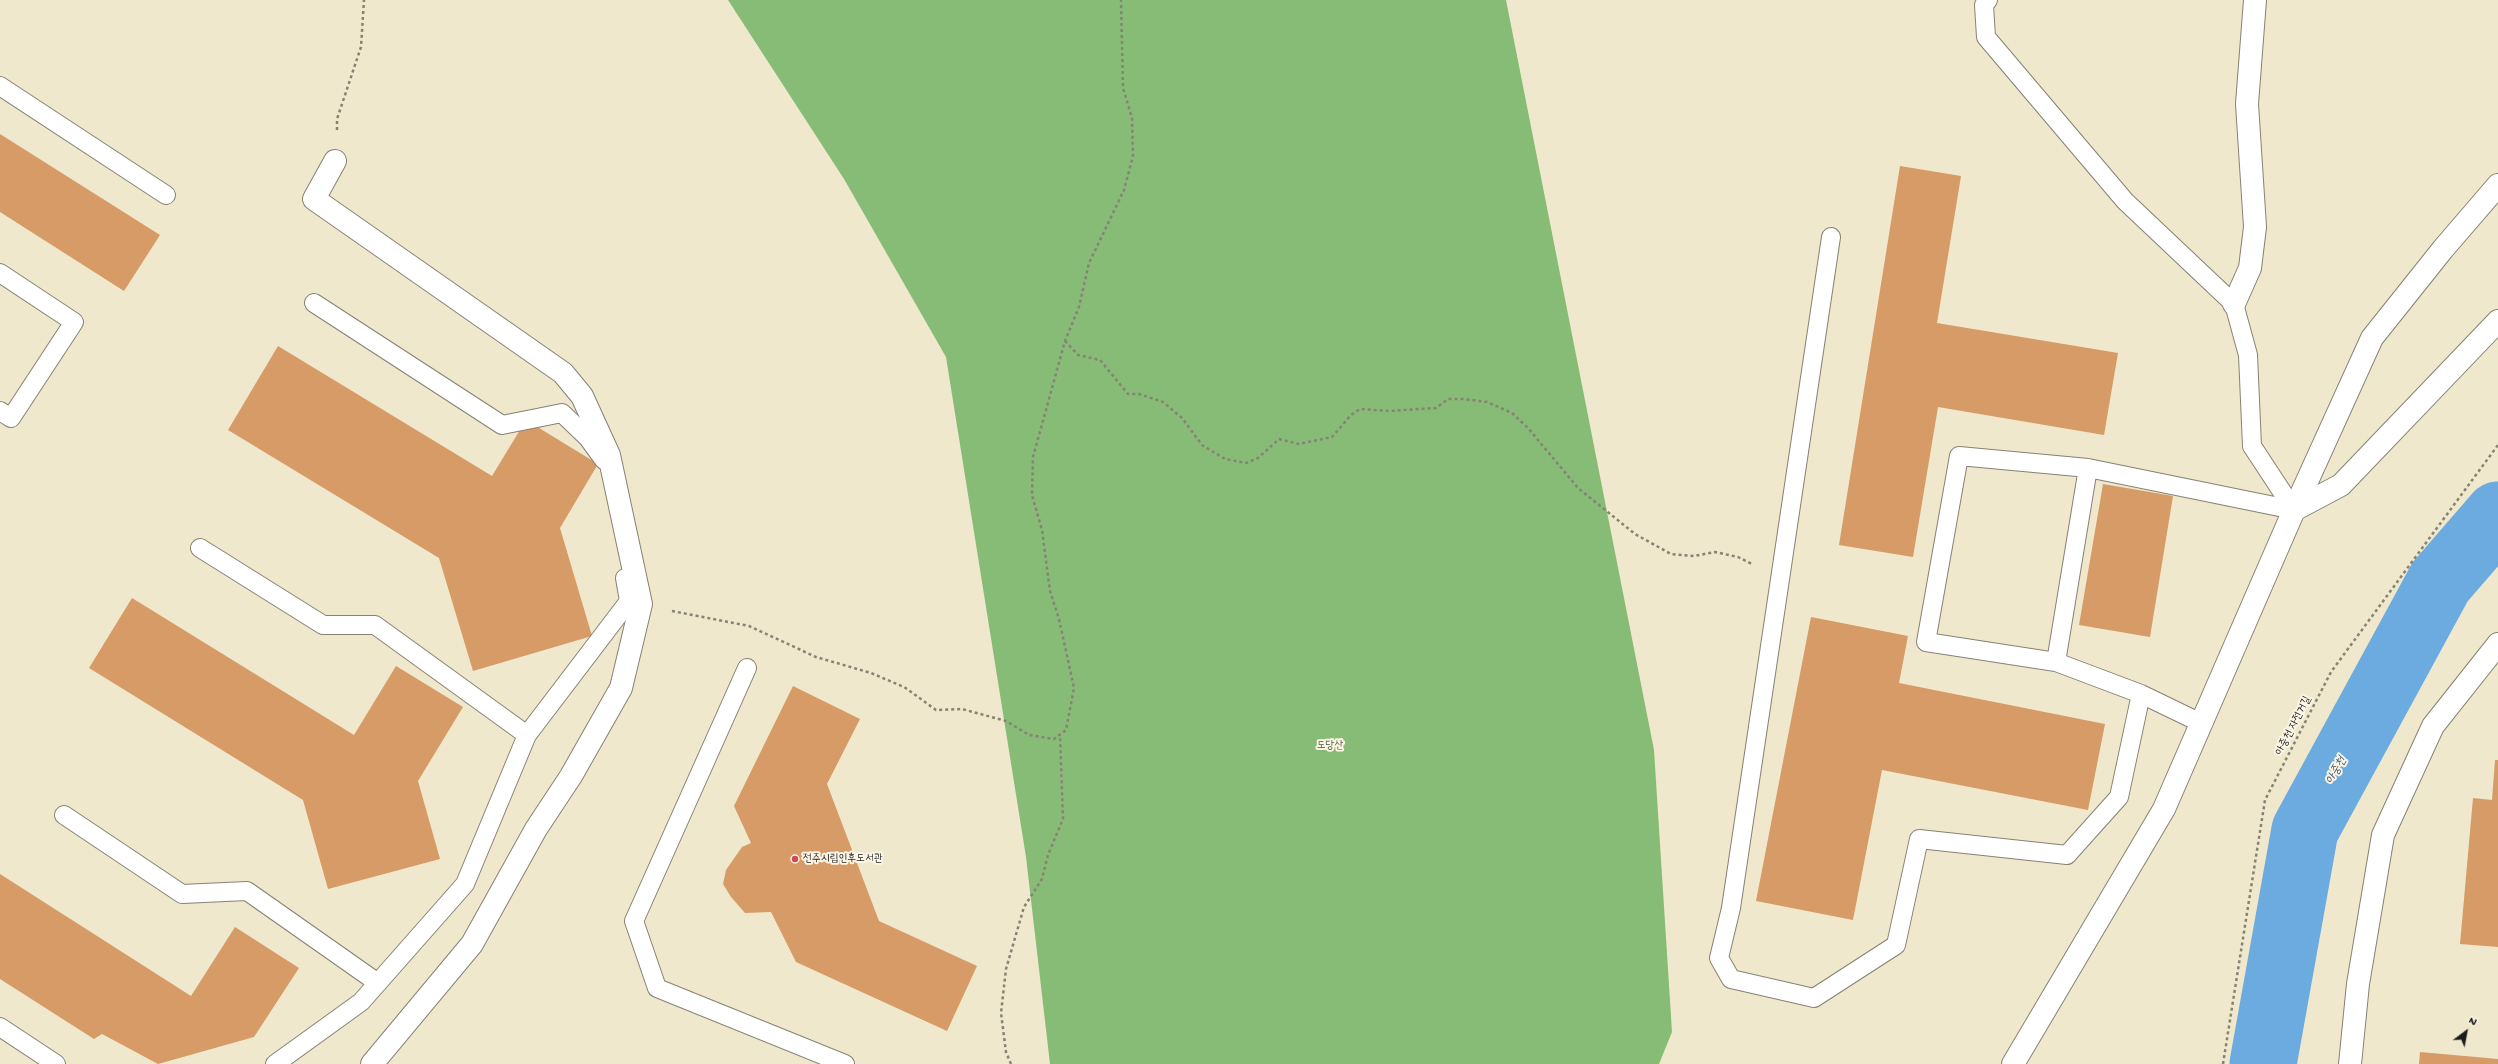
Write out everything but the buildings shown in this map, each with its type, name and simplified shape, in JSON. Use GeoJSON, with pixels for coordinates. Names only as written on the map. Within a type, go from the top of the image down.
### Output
{"type":"FeatureCollection","features":[{"type":"Feature","properties":{"kind":"street"},"geometry":{"type":"LineString","coordinates":[[2234,304],[2250,268],[2255,227],[2247,104],[2255,0]]}},
{"type":"Feature","properties":{"kind":"street"},"geometry":{"type":"LineString","coordinates":[[335,161],[314,200],[563,373],[582,396],[609,455],[641,604],[621,688],[571,776],[536,829],[472,944],[372,1064]]}},
{"type":"Feature","properties":{"kind":"street"},"geometry":{"type":"LineString","coordinates":[[2013,1064],[2164,809],[2294,510],[2372,338],[2443,249],[2498,185]]}},
{"type":"Feature","properties":{"kind":"street"},"geometry":{"type":"LineString","coordinates":[[2294,510],[2341,485],[2498,321]]}},
{"type":"Feature","properties":{"kind":"street"},"geometry":{"type":"LineString","coordinates":[[2350,1064],[2358,984],[2383,836],[2433,726],[2498,644]]}},
{"type":"Feature","properties":{"kind":"lane"},"geometry":{"type":"LineString","coordinates":[[1988,0],[1984,5],[1986,38],[2125,201],[2234,304],[2248,355],[2252,446],[2294,510]]}},
{"type":"Feature","properties":{"kind":"lane"},"geometry":{"type":"LineString","coordinates":[[0,86],[166,195]]}},
{"type":"Feature","properties":{"kind":"lane"},"geometry":{"type":"LineString","coordinates":[[1831,237],[1731,908],[1719,958],[1731,979],[1814,998],[1896,945],[1919,839],[2067,855],[2119,797],[2141,694]]}},
{"type":"Feature","properties":{"kind":"lane"},"geometry":{"type":"LineString","coordinates":[[0,273],[74,322],[11,418],[0,411]]}},
{"type":"Feature","properties":{"kind":"lane"},"geometry":{"type":"LineString","coordinates":[[275,1064],[362,1002],[465,884],[527,735],[629,601],[605,462],[588,438],[562,413],[502,424],[314,303]]}},
{"type":"Feature","properties":{"kind":"lane"},"geometry":{"type":"LineString","coordinates":[[2201,723],[2141,694],[2056,662],[1926,642],[1959,456],[2088,468],[2294,510]]}},
{"type":"Feature","properties":{"kind":"lane"},"geometry":{"type":"LineString","coordinates":[[2056,662],[2088,468]]}},
{"type":"Feature","properties":{"kind":"lane"},"geometry":{"type":"LineString","coordinates":[[200,548],[323,625],[375,625],[527,735]]}},
{"type":"Feature","properties":{"kind":"lane"},"geometry":{"type":"LineString","coordinates":[[747,668],[634,921],[657,988],[845,1064]]}},
{"type":"Feature","properties":{"kind":"lane"},"geometry":{"type":"LineString","coordinates":[[64,815],[182,894],[247,891],[378,983]]}},
{"type":"Feature","properties":{"kind":"lane"},"geometry":{"type":"LineString","coordinates":[[0,1027],[56,1064]]}},
{"type":"Feature","properties":{"kind":"path"},"geometry":{"type":"LineString","coordinates":[[335,161],[337,119],[361,47],[364,0]]}},
{"type":"Feature","properties":{"kind":"path"},"geometry":{"type":"LineString","coordinates":[[639,594],[674,612],[749,626],[816,657],[871,673],[904,687],[936,710],[962,709],[1006,721],[1029,735],[1054,739],[1066,730],[1074,688],[1060,620],[1050,591],[1042,530],[1032,496],[1033,457],[1065,341],[1079,307],[1089,262],[1124,190],[1133,156],[1132,118],[1123,88],[1122,0]]}},
{"type":"Feature","properties":{"kind":"path"},"geometry":{"type":"LineString","coordinates":[[1065,341],[1078,355],[1100,360],[1128,394],[1139,394],[1163,402],[1182,418],[1202,445],[1226,460],[1246,463],[1258,458],[1279,439],[1299,444],[1332,437],[1351,415],[1360,409],[1389,411],[1436,408],[1448,399],[1464,398],[1487,402],[1512,413],[1578,488],[1635,534],[1671,554],[1694,556],[1715,552],[1738,557],[1753,565],[1781,571]]}},
{"type":"Feature","properties":{"kind":"path","name":"아중천 자전거길"},"geometry":{"type":"LineString","coordinates":[[2223,1064],[2265,800],[2331,672],[2498,445]]}},
{"type":"Feature","properties":{"kind":"path"},"geometry":{"type":"LineString","coordinates":[[1011,1064],[1006,1052],[1001,1013],[1006,969],[1024,907],[1042,879],[1048,855],[1063,819],[1060,733]]}},
{"type":"Feature","properties":{"kind":"green space","name":"도당산"},"geometry":{"type":"Polygon","coordinates":[[[728,0],[1506,0],[1654,750],[1672,1032],[1659,1064],[1050,1064],[1026,857],[946,357],[844,179],[728,0]]]}},
{"type":"Feature","properties":{"kind":"waterway","name":"아중천"},"geometry":{"type":"LineString","coordinates":[[2263,1064],[2305,830],[2440,582],[2498,515]]}},
{"type":"Feature","properties":{"kind":"place","name":"전주시립인후도서관"},"geometry":{"type":"Point","coordinates":[795,859]}}]}
